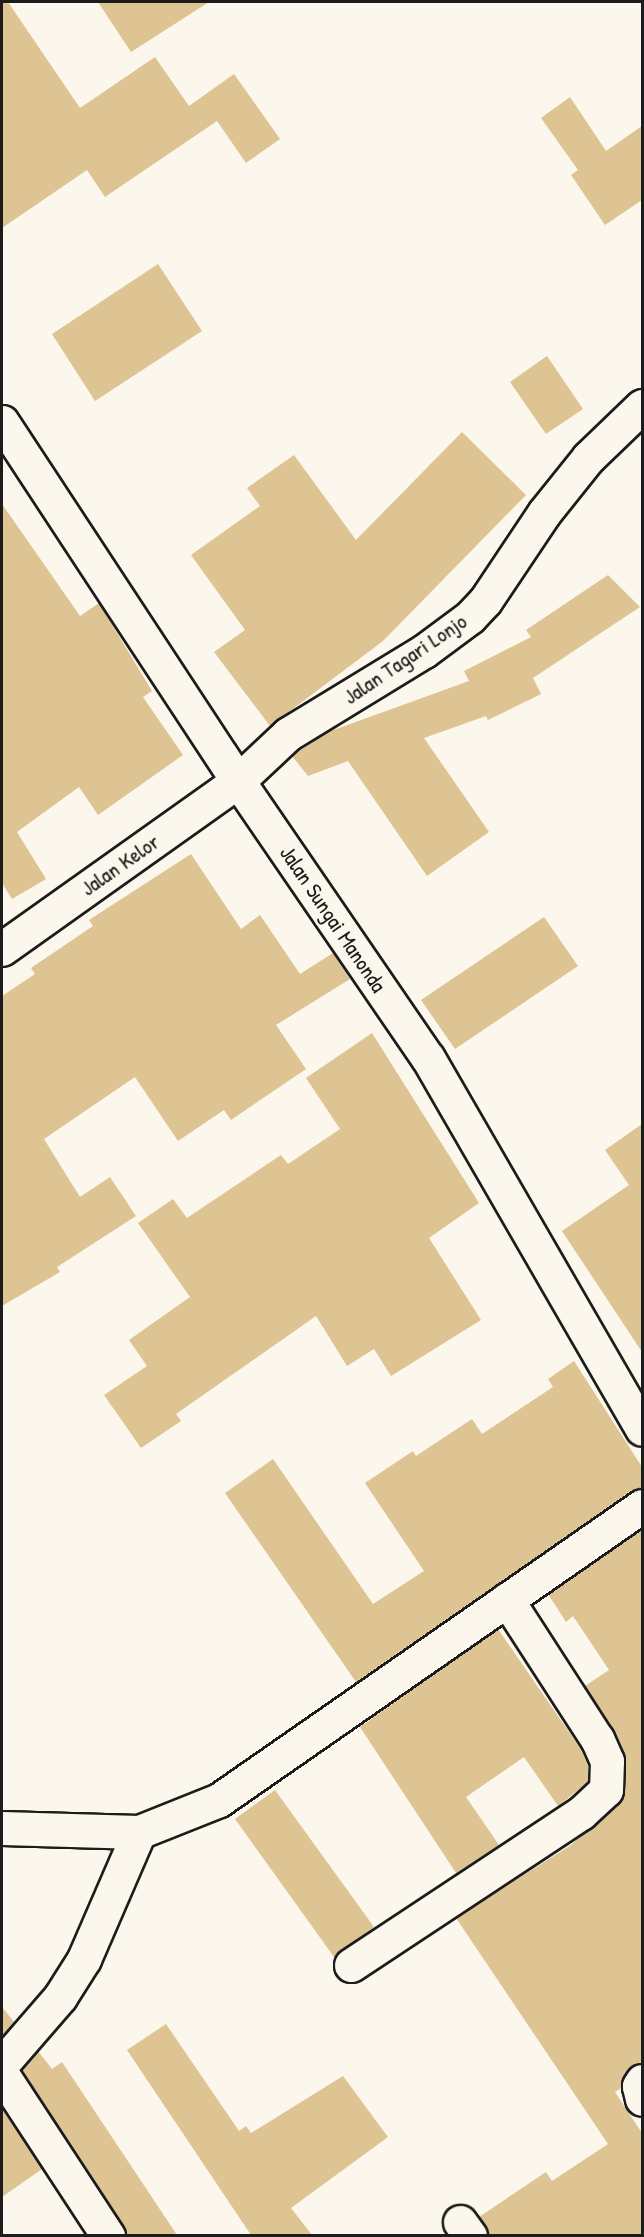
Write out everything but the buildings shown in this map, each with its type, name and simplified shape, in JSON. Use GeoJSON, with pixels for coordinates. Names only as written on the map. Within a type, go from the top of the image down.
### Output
{"type":"FeatureCollection","features":[{"type":"Feature","properties":{"kind":"street","name":"Jalan Tagari Lonjo"},"geometry":{"type":"LineString","coordinates":[[238,781],[288,734],[424,651],[470,616],[485,601],[544,513],[588,458],[642,406]]}},
{"type":"Feature","properties":{"kind":"street","name":"Jalan Sungai Manonda"},"geometry":{"type":"LineString","coordinates":[[2,422],[238,781],[428,1058],[642,1429]]}},
{"type":"Feature","properties":{"kind":"street","name":"Jalan Kelor"},"geometry":{"type":"LineString","coordinates":[[2,949],[238,781]]}},
{"type":"Feature","properties":{"kind":"street"},"geometry":{"type":"LineString","coordinates":[[2,1828],[139,1832],[229,1794],[642,1506]]}},
{"type":"Feature","properties":{"kind":"street"},"geometry":{"type":"LineString","coordinates":[[351,1965],[581,1814],[606,1790],[607,1761],[597,1739],[507,1600]]}},
{"type":"Feature","properties":{"kind":"street"},"geometry":{"type":"LineString","coordinates":[[2,2064],[60,1997],[84,1959],[139,1832]]}},
{"type":"Feature","properties":{"kind":"street"},"geometry":{"type":"LineString","coordinates":[[2,2074],[108,2235]]}},
{"type":"Feature","properties":{"kind":"street"},"geometry":{"type":"LineString","coordinates":[[642,2081],[639,2088],[642,2099]]}}]}
